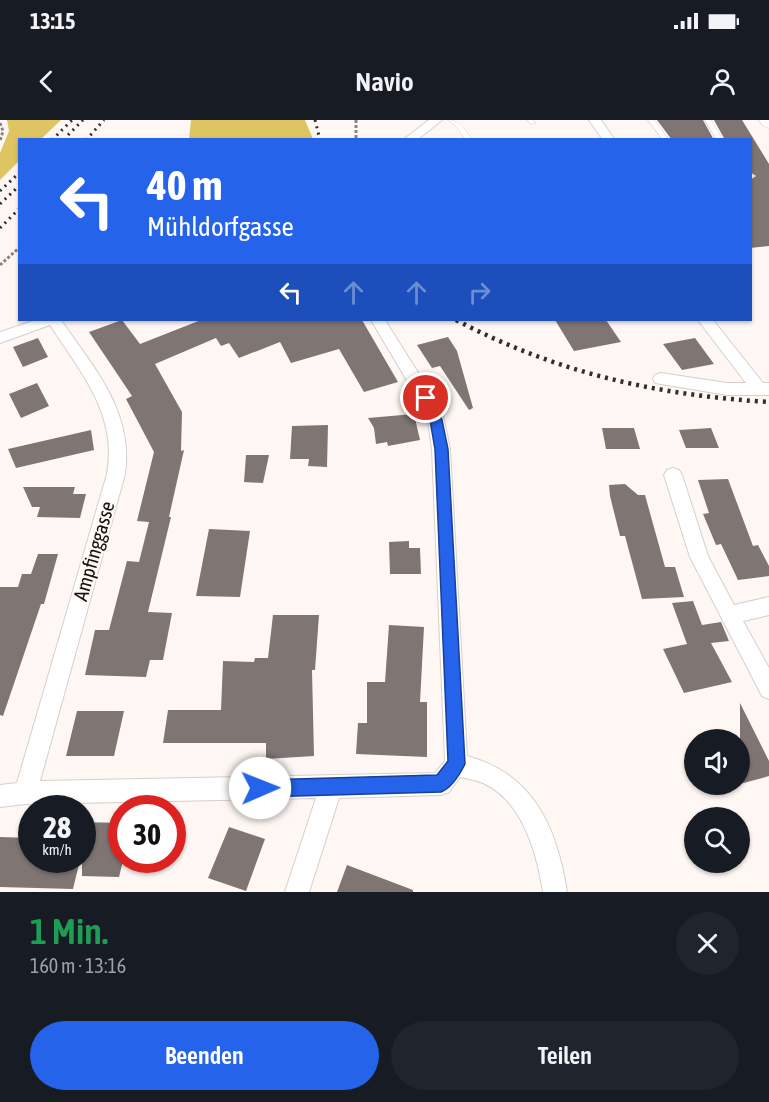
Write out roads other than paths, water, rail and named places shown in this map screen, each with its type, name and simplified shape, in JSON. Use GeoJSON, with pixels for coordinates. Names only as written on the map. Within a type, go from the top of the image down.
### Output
{"type":"FeatureCollection","features":[{"type":"Feature","properties":{"kind":"street"},"geometry":{"type":"LineString","coordinates":[[412,138],[436,120]]}},
{"type":"Feature","properties":{"kind":"street"},"geometry":{"type":"LineString","coordinates":[[595,120],[608,138]]}},
{"type":"Feature","properties":{"kind":"street"},"geometry":{"type":"LineString","coordinates":[[0,338],[49,321]]}},
{"type":"Feature","properties":{"kind":"street","name":"Ampfinggasse"},"geometry":{"type":"LineString","coordinates":[[25,793],[119,453],[116,430],[106,403],[53,321]]}},
{"type":"Feature","properties":{"kind":"street"},"geometry":{"type":"LineString","coordinates":[[0,796],[25,793],[441,784],[456,764],[441,449],[436,420],[426,398],[379,321]]}},
{"type":"Feature","properties":{"kind":"street"},"geometry":{"type":"LineString","coordinates":[[706,321],[764,389]]}},
{"type":"Feature","properties":{"kind":"street"},"geometry":{"type":"LineString","coordinates":[[661,379],[728,389],[764,389]]}},
{"type":"Feature","properties":{"kind":"street"},"geometry":{"type":"LineString","coordinates":[[673,475],[699,557],[769,689]]}},
{"type":"Feature","properties":{"kind":"street"},"geometry":{"type":"LineString","coordinates":[[729,615],[769,606]]}},
{"type":"Feature","properties":{"kind":"street"},"geometry":{"type":"LineString","coordinates":[[456,764],[495,777],[513,794],[537,827],[552,866],[555,892]]}},
{"type":"Feature","properties":{"kind":"street"},"geometry":{"type":"LineString","coordinates":[[297,892],[331,787]]}},
{"type":"Feature","properties":{"kind":"lane"},"geometry":{"type":"LineString","coordinates":[[451,120],[457,124],[467,138]]}},
{"type":"Feature","properties":{"kind":"lane"},"geometry":{"type":"LineString","coordinates":[[651,120],[664,138]]}},
{"type":"Feature","properties":{"kind":"lane"},"geometry":{"type":"LineString","coordinates":[[708,120],[719,138]]}},
{"type":"Feature","properties":{"kind":"railway"},"geometry":{"type":"LineString","coordinates":[[54,138],[72,120]]}},
{"type":"Feature","properties":{"kind":"railway"},"geometry":{"type":"LineString","coordinates":[[68,135],[83,120]]}},
{"type":"Feature","properties":{"kind":"railway"},"geometry":{"type":"LineString","coordinates":[[88,138],[104,120]]}},
{"type":"Feature","properties":{"kind":"railway"},"geometry":{"type":"LineString","coordinates":[[315,120],[320,138]]}},
{"type":"Feature","properties":{"kind":"railway"},"geometry":{"type":"LineString","coordinates":[[0,191],[18,174]]}},
{"type":"Feature","properties":{"kind":"railway"},"geometry":{"type":"LineString","coordinates":[[0,204],[18,187]]}},
{"type":"Feature","properties":{"kind":"railway"},"geometry":{"type":"LineString","coordinates":[[0,228],[18,210]]}},
{"type":"Feature","properties":{"kind":"railway"},"geometry":{"type":"LineString","coordinates":[[458,321],[532,354],[608,378],[687,394],[769,402]]}}]}
